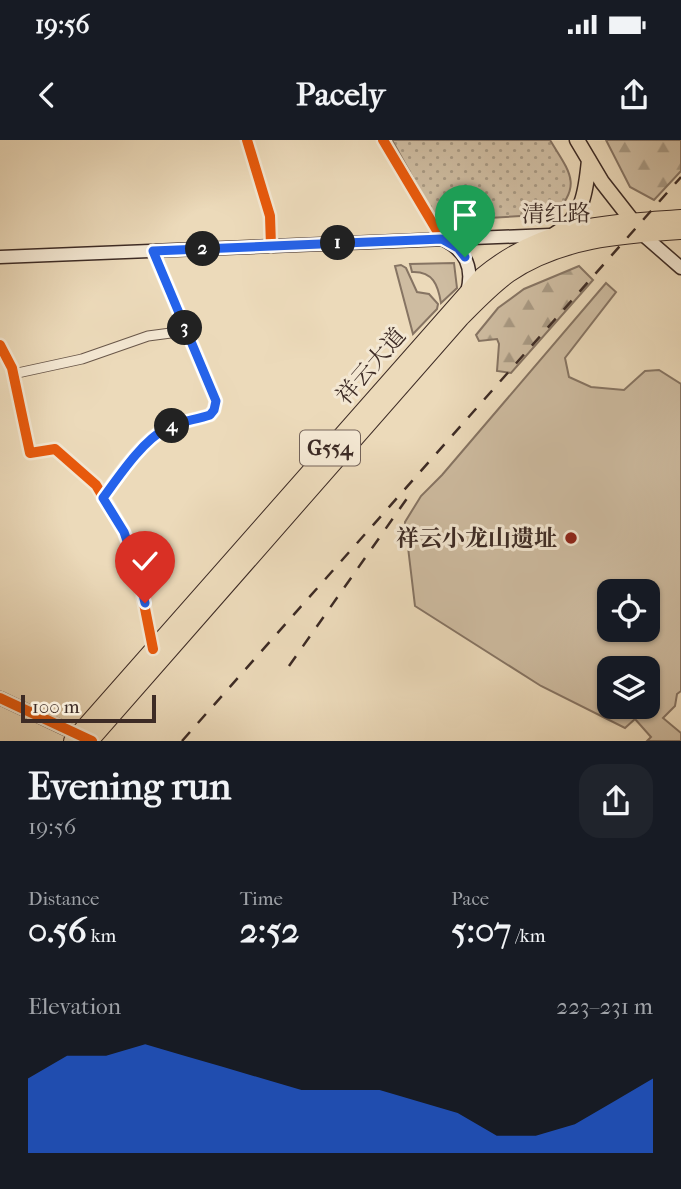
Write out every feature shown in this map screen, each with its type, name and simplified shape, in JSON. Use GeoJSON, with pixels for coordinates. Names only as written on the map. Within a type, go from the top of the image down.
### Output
{"type":"FeatureCollection","features":[{"type":"Feature","properties":{"kind":"highway","name":"祥云大道"},"geometry":{"type":"LineString","coordinates":[[84,739],[153,649],[467,292],[498,263],[520,249],[585,226],[631,220],[681,218]]}},
{"type":"Feature","properties":{"kind":"highway","name":"祥云大道"},"geometry":{"type":"LineString","coordinates":[[84,739],[461,318],[492,287],[527,263],[565,247],[642,233],[681,231]]}},
{"type":"Feature","properties":{"kind":"main road"},"geometry":{"type":"LineString","coordinates":[[578,140],[631,220],[681,268]]}},
{"type":"Feature","properties":{"kind":"main road"},"geometry":{"type":"LineString","coordinates":[[554,235],[569,224],[580,208],[585,194],[589,160]]}},
{"type":"Feature","properties":{"kind":"main road","name":"清红路"},"geometry":{"type":"LineString","coordinates":[[0,257],[642,233]]}},
{"type":"Feature","properties":{"kind":"main road"},"geometry":{"type":"LineString","coordinates":[[442,239],[458,248],[467,260],[470,271],[467,292]]}},
{"type":"Feature","properties":{"kind":"main road"},"geometry":{"type":"LineString","coordinates":[[0,698],[84,739]]}},
{"type":"Feature","properties":{"kind":"street"},"geometry":{"type":"LineString","coordinates":[[247,140],[270,216],[271,246]]}},
{"type":"Feature","properties":{"kind":"street"},"geometry":{"type":"LineString","coordinates":[[383,140],[442,239]]}},
{"type":"Feature","properties":{"kind":"street"},"geometry":{"type":"LineString","coordinates":[[103,498],[121,472],[148,443],[166,428],[210,415],[216,401],[153,251]]}},
{"type":"Feature","properties":{"kind":"street"},"geometry":{"type":"LineString","coordinates":[[13,374],[82,359],[148,336],[186,331]]}},
{"type":"Feature","properties":{"kind":"street"},"geometry":{"type":"LineString","coordinates":[[0,345],[13,374],[30,453],[55,449],[96,485],[124,532],[138,573],[153,649]]}},
{"type":"Feature","properties":{"kind":"green space"},"geometry":{"type":"Polygon","coordinates":[[[392,140],[550,140],[570,177],[569,194],[554,214],[437,221],[392,140]]]}},
{"type":"Feature","properties":{"kind":"green space"},"geometry":{"type":"Polygon","coordinates":[[[606,140],[681,140],[681,171],[654,200],[630,187],[606,140]]]}},
{"type":"Feature","properties":{"kind":"green space"},"geometry":{"type":"Polygon","coordinates":[[[454,263],[457,288],[441,303],[433,280],[425,274],[412,272],[410,264],[454,263]]]}},
{"type":"Feature","properties":{"kind":"green space"},"geometry":{"type":"Polygon","coordinates":[[[395,266],[406,268],[417,292],[429,294],[438,304],[437,309],[413,334],[395,266]]]}},
{"type":"Feature","properties":{"kind":"green space"},"geometry":{"type":"Polygon","coordinates":[[[579,266],[593,280],[511,373],[497,371],[497,339],[479,341],[476,335],[498,308],[524,289],[579,266]]]}},
{"type":"Feature","properties":{"kind":"green space"},"geometry":{"type":"Polygon","coordinates":[[[606,283],[616,292],[565,358],[569,377],[591,387],[624,390],[645,371],[659,370],[681,384],[681,691],[677,694],[675,706],[663,718],[681,733],[681,741],[647,741],[651,737],[635,719],[660,719],[660,656],[597,656],[597,714],[541,686],[415,606],[405,522],[421,496],[606,283]]]}},
{"type":"Feature","properties":{"kind":"green space"},"geometry":{"type":"Polygon","coordinates":[[[607,719],[635,719],[625,728],[607,719]]]}},
{"type":"Feature","properties":{"kind":"railway"},"geometry":{"type":"LineString","coordinates":[[182,741],[681,177]]}},
{"type":"Feature","properties":{"kind":"railway"},"geometry":{"type":"LineString","coordinates":[[289,666],[408,497]]}},
{"type":"Feature","properties":{"kind":"cycle path"},"geometry":{"type":"LineString","coordinates":[[247,140],[270,216],[271,246]]}},
{"type":"Feature","properties":{"kind":"cycle path"},"geometry":{"type":"LineString","coordinates":[[383,140],[442,239]]}},
{"type":"Feature","properties":{"kind":"cycle path"},"geometry":{"type":"LineString","coordinates":[[103,498],[149,441],[172,426],[210,415],[216,401],[153,251]]}},
{"type":"Feature","properties":{"kind":"cycle path"},"geometry":{"type":"LineString","coordinates":[[0,345],[12,368],[30,453],[55,449],[96,485],[124,532],[138,573],[153,649]]}},
{"type":"Feature","properties":{"kind":"cycle path"},"geometry":{"type":"LineString","coordinates":[[0,698],[92,741]]}},
{"type":"Feature","properties":{"kind":"place","name":"祥云小龙山遗址"},"geometry":{"type":"Point","coordinates":[571,538]}},
{"type":"Feature","properties":{"kind":"route"},"geometry":{"type":"LineString","coordinates":[[145,603],[124,532],[103,498],[121,472],[148,443],[166,428],[210,415],[216,401],[153,251],[442,239],[458,248],[465,257]]}}]}
